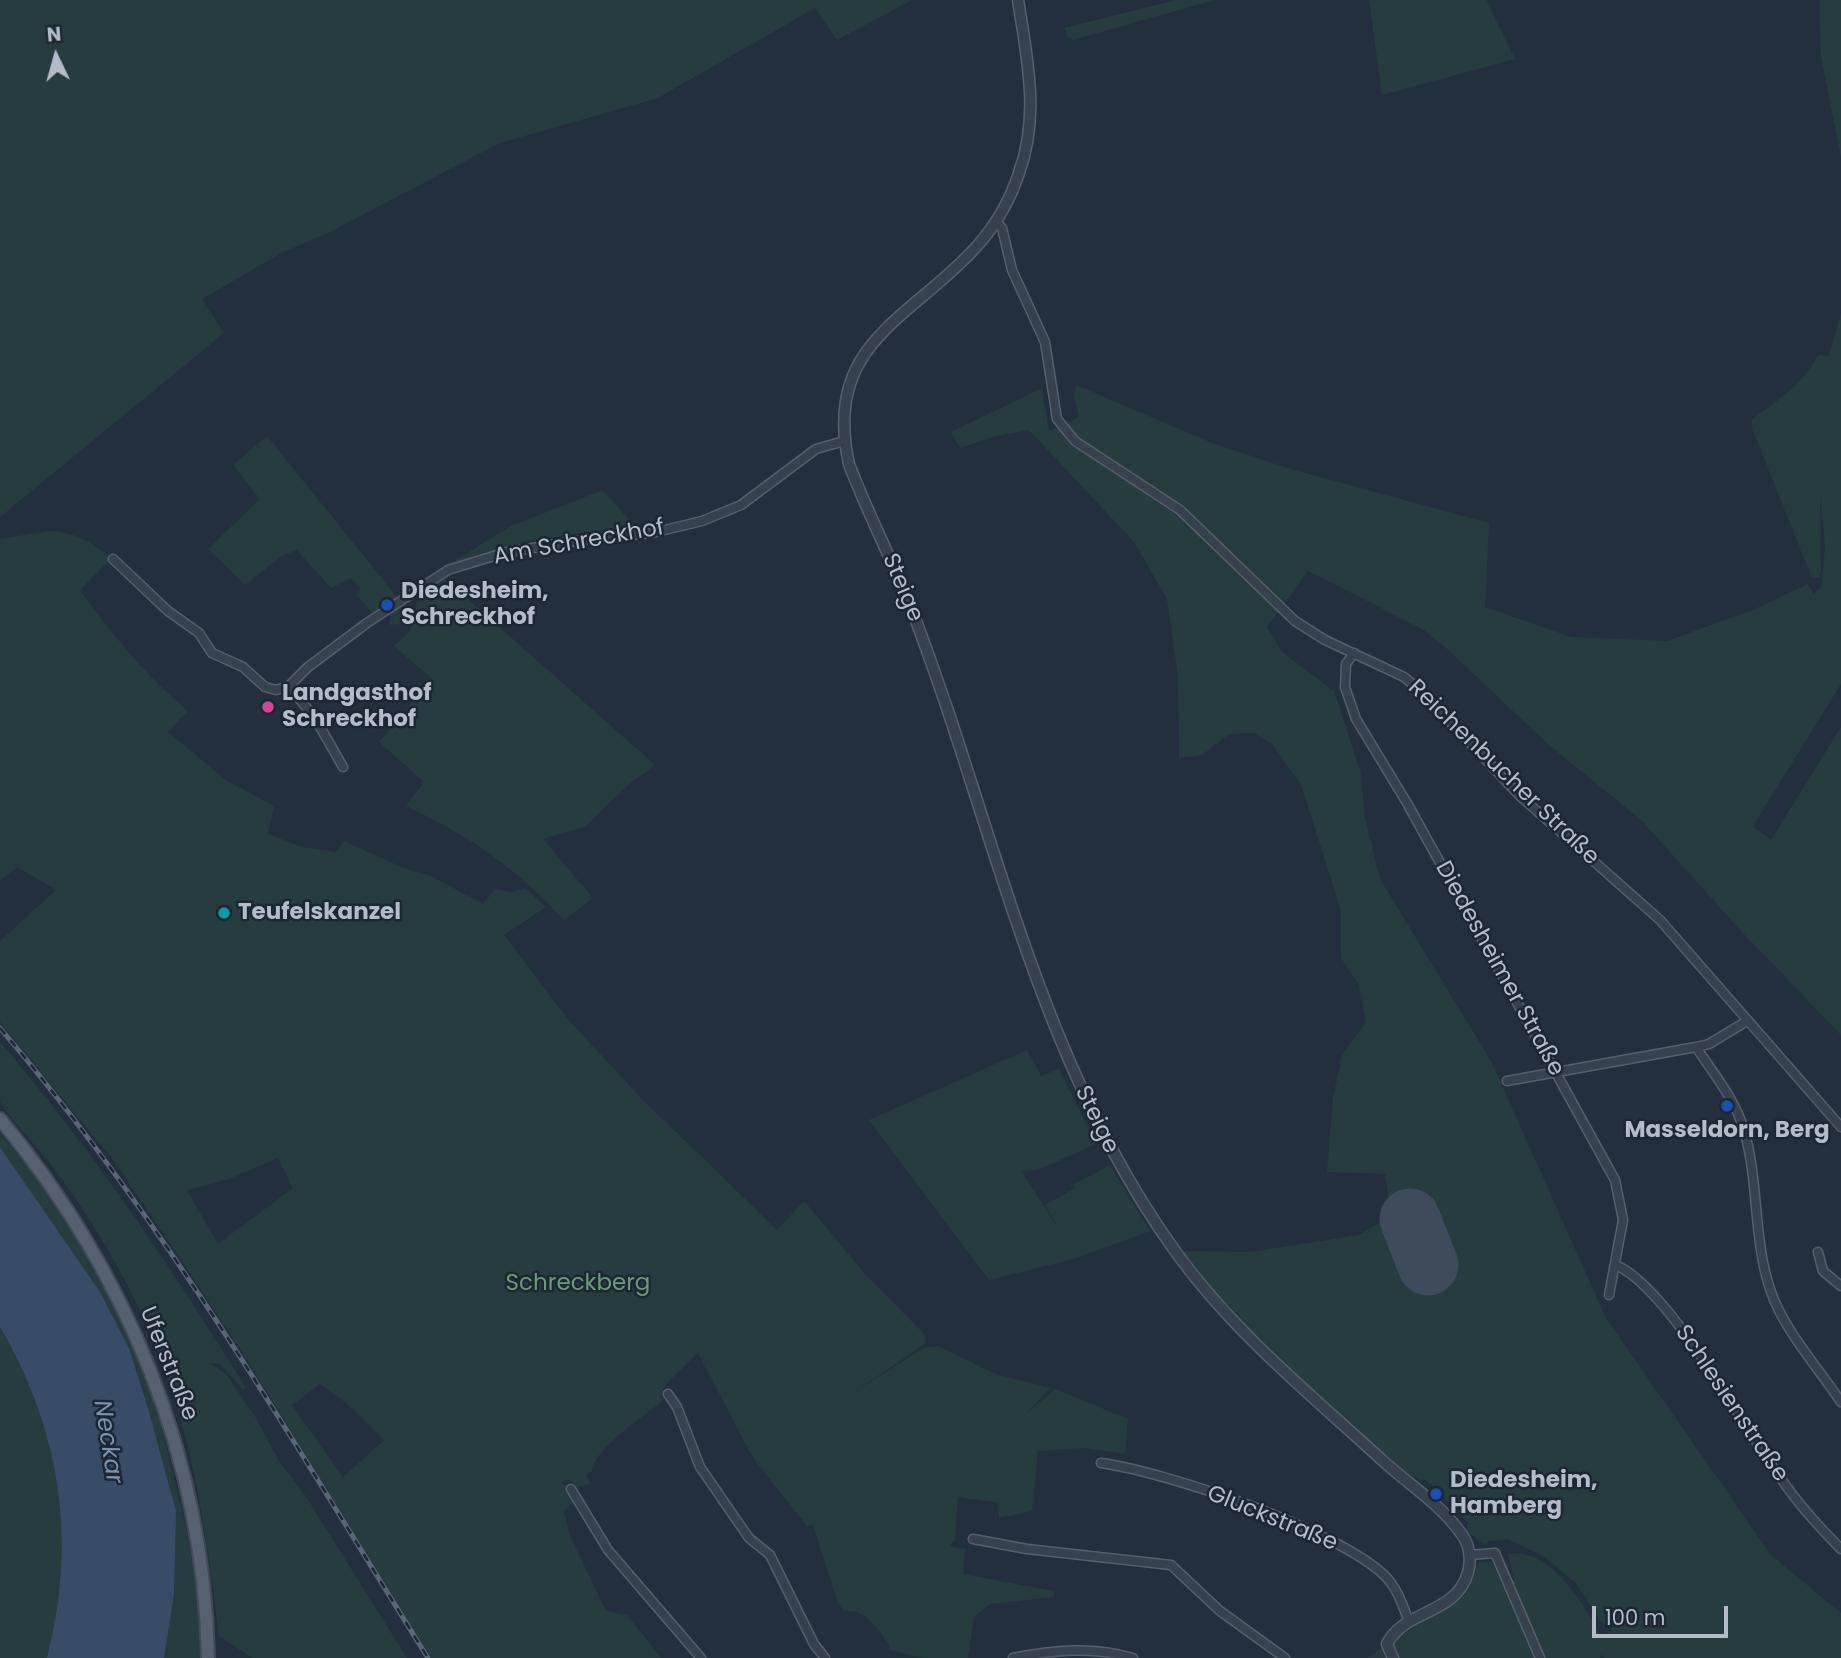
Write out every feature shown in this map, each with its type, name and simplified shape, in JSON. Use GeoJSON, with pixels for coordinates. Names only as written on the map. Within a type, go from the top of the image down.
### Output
{"type":"FeatureCollection","features":[{"type":"Feature","properties":{"kind":"main road","name":"Uferstraße"},"geometry":{"type":"LineString","coordinates":[[0,1119],[65,1206],[103,1267],[135,1331],[161,1396],[177,1444],[192,1512],[203,1586],[208,1658]]}},
{"type":"Feature","properties":{"kind":"street","name":"Steige"},"geometry":{"type":"LineString","coordinates":[[1017,0],[1032,110],[1020,173],[996,222],[977,247],[903,310],[867,351],[852,379],[845,402],[844,441],[856,483],[920,629],[1041,991],[1084,1099],[1110,1151],[1175,1251],[1221,1306],[1273,1360],[1445,1515],[1461,1533],[1470,1555]]}},
{"type":"Feature","properties":{"kind":"street","name":"Reichenbucher Straße"},"geometry":{"type":"LineString","coordinates":[[996,222],[1002,228],[1012,270],[1045,342],[1057,419],[1075,441],[1180,510],[1295,621],[1404,677],[1422,692],[1520,796],[1660,920],[1841,1127]]}},
{"type":"Feature","properties":{"kind":"street","name":"Am Schreckhof"},"geometry":{"type":"LineString","coordinates":[[289,686],[308,667],[358,630],[448,570],[507,552],[596,538],[653,533],[702,521],[741,505],[816,449],[844,441]]}},
{"type":"Feature","properties":{"kind":"street"},"geometry":{"type":"LineString","coordinates":[[113,559],[168,611],[199,633],[212,653],[243,667],[270,690],[289,686],[316,718],[343,767]]}},
{"type":"Feature","properties":{"kind":"street","name":"Diedesheimer Straße"},"geometry":{"type":"LineString","coordinates":[[1354,653],[1346,664],[1345,687],[1356,719],[1407,803],[1608,1163],[1621,1198],[1623,1228],[1609,1295]]}},
{"type":"Feature","properties":{"kind":"street"},"geometry":{"type":"LineString","coordinates":[[1507,1081],[1709,1044],[1746,1021]]}},
{"type":"Feature","properties":{"kind":"street"},"geometry":{"type":"LineString","coordinates":[[1696,1047],[1735,1107],[1745,1132],[1763,1259],[1771,1292],[1779,1311],[1841,1402]]}},
{"type":"Feature","properties":{"kind":"street"},"geometry":{"type":"LineString","coordinates":[[1818,1252],[1823,1271],[1841,1286]]}},
{"type":"Feature","properties":{"kind":"street","name":"Schlesienstraße"},"geometry":{"type":"LineString","coordinates":[[1616,1265],[1630,1271],[1689,1338],[1783,1482],[1841,1549]]}},
{"type":"Feature","properties":{"kind":"street"},"geometry":{"type":"LineString","coordinates":[[668,1394],[700,1467],[749,1538],[770,1555],[814,1644],[825,1658]]}},
{"type":"Feature","properties":{"kind":"street","name":"Gluckstraße"},"geometry":{"type":"LineString","coordinates":[[1101,1463],[1217,1494],[1323,1537],[1367,1560],[1387,1577],[1400,1597],[1409,1622]]}},
{"type":"Feature","properties":{"kind":"street"},"geometry":{"type":"LineString","coordinates":[[571,1489],[608,1550],[701,1658]]}},
{"type":"Feature","properties":{"kind":"street"},"geometry":{"type":"LineString","coordinates":[[973,1539],[1027,1549],[1171,1565],[1220,1611],[1285,1658]]}},
{"type":"Feature","properties":{"kind":"street"},"geometry":{"type":"LineString","coordinates":[[1393,1658],[1387,1644],[1397,1629],[1449,1602],[1463,1588],[1470,1555],[1495,1553],[1540,1658]]}},
{"type":"Feature","properties":{"kind":"street"},"geometry":{"type":"LineString","coordinates":[[1013,1658],[1052,1650],[1089,1650],[1133,1658]]}},
{"type":"Feature","properties":{"kind":"green space"},"geometry":{"type":"Polygon","coordinates":[[[0,0],[912,0],[837,40],[815,8],[658,98],[500,143],[328,233],[283,252],[202,299],[224,333],[0,517],[0,0]]]}},
{"type":"Feature","properties":{"kind":"green space"},"geometry":{"type":"Polygon","coordinates":[[[1176,0],[1214,0],[1073,40],[1067,36],[1064,28],[1176,0]]]}},
{"type":"Feature","properties":{"kind":"green space"},"geometry":{"type":"Polygon","coordinates":[[[1369,0],[1486,0],[1515,59],[1382,95],[1369,0]]]}},
{"type":"Feature","properties":{"kind":"green space"},"geometry":{"type":"Polygon","coordinates":[[[1819,0],[1841,0],[1841,158],[1821,56],[1819,0]]]}},
{"type":"Feature","properties":{"kind":"green space"},"geometry":{"type":"Polygon","coordinates":[[[1841,313],[1841,684],[1753,826],[1771,840],[1841,727],[1841,1035],[1741,931],[1642,821],[1549,745],[1424,630],[1308,571],[1267,627],[1281,651],[1334,691],[1361,774],[1365,818],[1380,879],[1491,1061],[1606,1318],[1771,1555],[1841,1613],[1841,1658],[1604,1658],[1602,1654],[1600,1658],[1367,1658],[1465,1594],[1478,1562],[1492,1562],[1503,1585],[1514,1580],[1508,1554],[1523,1554],[1538,1559],[1552,1569],[1576,1596],[1602,1638],[1612,1630],[1600,1621],[1576,1583],[1543,1556],[1508,1539],[1488,1541],[1486,1545],[1467,1532],[1468,1523],[1425,1479],[1422,1481],[1402,1470],[1273,1360],[1221,1306],[1182,1251],[1250,1252],[1359,1235],[1391,1216],[1385,1174],[1327,1172],[1333,1098],[1342,1055],[1366,1022],[1359,985],[1341,958],[1341,910],[1301,785],[1272,744],[1254,733],[1229,734],[1202,755],[1179,758],[1178,676],[1167,599],[1135,543],[1029,430],[996,436],[960,448],[951,432],[1042,388],[1049,431],[1079,417],[1074,396],[1076,385],[1212,443],[1294,470],[1489,523],[1485,607],[1571,637],[1667,641],[1755,609],[1808,584],[1813,594],[1821,587],[1825,548],[1820,491],[1821,569],[1819,577],[1812,578],[1752,428],[1752,419],[1798,383],[1818,355],[1829,356],[1841,313]]]}},
{"type":"Feature","properties":{"kind":"green space"},"geometry":{"type":"Polygon","coordinates":[[[267,436],[397,597],[372,613],[356,594],[361,589],[351,578],[331,588],[297,550],[282,556],[245,585],[208,549],[260,499],[233,465],[267,436]]]}},
{"type":"Feature","properties":{"kind":"green space"},"geometry":{"type":"Polygon","coordinates":[[[603,490],[634,526],[527,541],[444,567],[511,526],[603,490]]]}},
{"type":"Feature","properties":{"kind":"green space","name":"Schreckberg"},"geometry":{"type":"Polygon","coordinates":[[[48,531],[66,533],[90,542],[111,559],[80,590],[130,654],[188,711],[168,732],[226,780],[274,806],[268,834],[302,847],[336,852],[344,841],[406,869],[429,875],[483,904],[495,889],[511,892],[525,888],[546,907],[504,935],[567,1018],[638,1095],[777,1230],[804,1201],[865,1274],[925,1335],[926,1342],[922,1346],[850,1395],[923,1348],[938,1346],[998,1375],[1050,1388],[1026,1414],[1055,1389],[1128,1419],[1125,1454],[1083,1448],[1038,1451],[1032,1511],[999,1518],[999,1503],[958,1497],[955,1540],[949,1546],[965,1549],[963,1574],[1054,1591],[1054,1597],[990,1604],[974,1617],[968,1658],[924,1658],[889,1650],[889,1645],[871,1621],[859,1613],[844,1611],[838,1603],[813,1524],[807,1526],[753,1458],[698,1353],[666,1384],[660,1396],[663,1401],[601,1453],[592,1471],[586,1475],[591,1484],[577,1487],[569,1479],[561,1483],[571,1489],[577,1499],[564,1511],[570,1536],[606,1611],[627,1615],[661,1658],[431,1658],[253,1369],[172,1246],[113,1160],[0,1022],[0,941],[56,890],[17,867],[0,881],[0,539],[48,531]],[[278,1158],[229,1179],[187,1190],[218,1244],[293,1188],[278,1158]],[[320,1384],[292,1405],[343,1477],[384,1440],[351,1407],[320,1384]]]}},
{"type":"Feature","properties":{"kind":"green space"},"geometry":{"type":"Polygon","coordinates":[[[444,578],[655,765],[628,785],[586,826],[543,839],[593,898],[564,920],[528,884],[491,855],[451,829],[406,806],[424,782],[379,742],[432,679],[394,646],[410,631],[417,601],[444,578]]]}},
{"type":"Feature","properties":{"kind":"green space"},"geometry":{"type":"Polygon","coordinates":[[[406,603],[399,624],[390,625],[390,613],[406,603]]]}},
{"type":"Feature","properties":{"kind":"green space"},"geometry":{"type":"Polygon","coordinates":[[[0,1042],[99,1167],[189,1298],[246,1388],[242,1389],[220,1364],[210,1363],[227,1375],[256,1418],[279,1461],[305,1495],[407,1658],[252,1658],[219,1636],[195,1480],[177,1405],[164,1368],[140,1309],[117,1265],[64,1182],[3,1106],[0,1100],[0,1042]]]}},
{"type":"Feature","properties":{"kind":"green space"},"geometry":{"type":"Polygon","coordinates":[[[1027,1050],[1041,1076],[1059,1069],[1096,1144],[1040,1169],[1022,1172],[1060,1231],[1045,1205],[1075,1188],[1073,1185],[1110,1165],[1150,1231],[1077,1258],[989,1280],[869,1120],[1027,1050]]]}},
{"type":"Feature","properties":{"kind":"green space"},"geometry":{"type":"Polygon","coordinates":[[[0,1134],[38,1181],[73,1231],[104,1284],[139,1357],[163,1433],[187,1532],[197,1594],[201,1658],[164,1658],[174,1595],[176,1511],[129,1348],[100,1292],[0,1147],[0,1134]]]}},
{"type":"Feature","properties":{"kind":"green space"},"geometry":{"type":"Polygon","coordinates":[[[0,1327],[37,1406],[50,1447],[58,1488],[61,1571],[47,1658],[0,1658],[0,1327]]]}},
{"type":"Feature","properties":{"kind":"water","name":"Neckar"},"geometry":{"type":"Polygon","coordinates":[[[0,1147],[100,1292],[129,1348],[176,1511],[174,1595],[164,1658],[47,1658],[61,1571],[58,1488],[50,1447],[37,1406],[0,1327],[0,1147]]]}},
{"type":"Feature","properties":{"kind":"runway"},"geometry":{"type":"LineString","coordinates":[[1410,1219],[1428,1265]]}},
{"type":"Feature","properties":{"kind":"railway"},"geometry":{"type":"LineString","coordinates":[[0,1028],[118,1178],[173,1255],[277,1415],[428,1658]]}},
{"type":"Feature","properties":{"kind":"place","name":"Diedesheim, Schreckhof"},"geometry":{"type":"Point","coordinates":[387,605]}},
{"type":"Feature","properties":{"kind":"place","name":"Landgasthof Schreckhof"},"geometry":{"type":"Point","coordinates":[268,707]}},
{"type":"Feature","properties":{"kind":"place","name":"Teufelskanzel"},"geometry":{"type":"Point","coordinates":[224,913]}},
{"type":"Feature","properties":{"kind":"place","name":"Masseldorn, Berg"},"geometry":{"type":"Point","coordinates":[1727,1106]}},
{"type":"Feature","properties":{"kind":"place","name":"Diedesheim, Hamberg"},"geometry":{"type":"Point","coordinates":[1436,1494]}}]}
